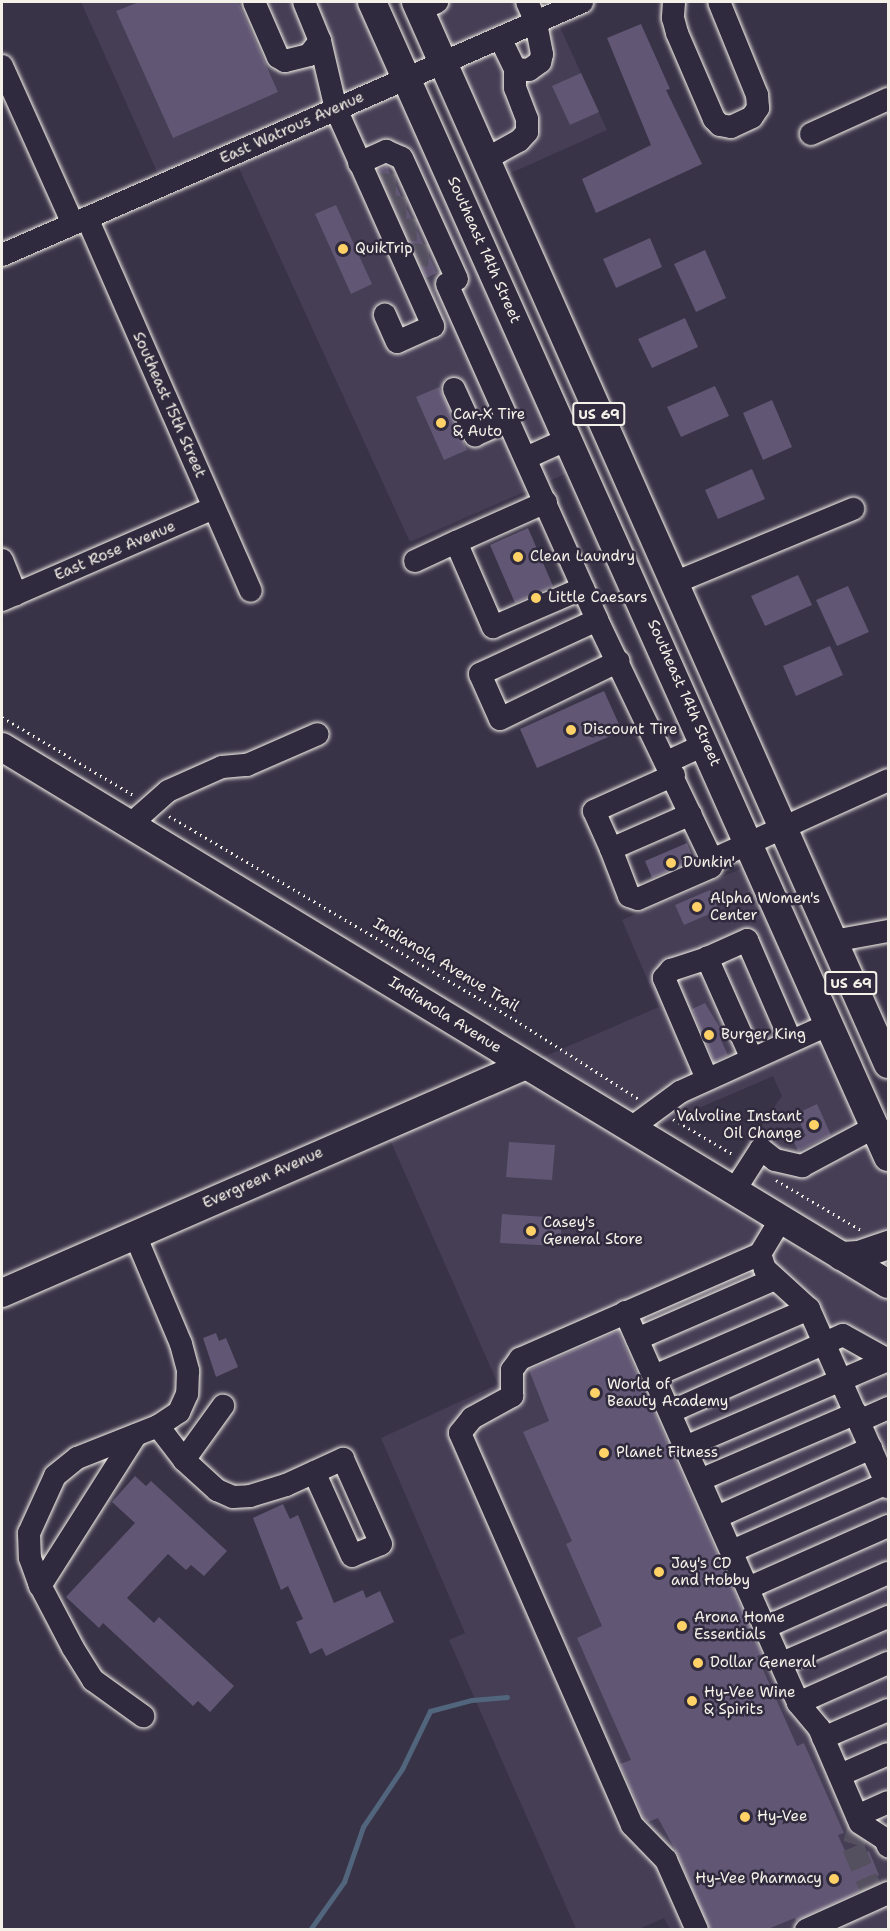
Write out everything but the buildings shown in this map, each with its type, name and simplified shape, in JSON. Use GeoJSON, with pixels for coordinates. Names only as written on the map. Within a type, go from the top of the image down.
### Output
{"type":"FeatureCollection","features":[{"type":"Feature","properties":{"kind":"main road","name":"Southeast 14th Street"},"geometry":{"type":"LineString","coordinates":[[372,2],[750,841],[888,1157]]}},
{"type":"Feature","properties":{"kind":"main road","name":"US 69"},"geometry":{"type":"LineString","coordinates":[[424,4],[443,63],[888,1064]]}},
{"type":"Feature","properties":{"kind":"main road"},"geometry":{"type":"LineString","coordinates":[[568,439],[582,433],[593,436],[628,511],[643,536],[660,552]]}},
{"type":"Feature","properties":{"kind":"main road","name":"Indianola Avenue"},"geometry":{"type":"LineString","coordinates":[[2,747],[141,814],[526,1065],[888,1284]]}},
{"type":"Feature","properties":{"kind":"main road","name":"Evergreen Avenue"},"geometry":{"type":"LineString","coordinates":[[2,1293],[526,1065]]}},
{"type":"Feature","properties":{"kind":"main road"},"geometry":{"type":"LineString","coordinates":[[841,1256],[859,1255],[879,1240]]}},
{"type":"Feature","properties":{"kind":"street"},"geometry":{"type":"LineString","coordinates":[[254,2],[278,57],[285,61],[309,55],[320,41]]}},
{"type":"Feature","properties":{"kind":"street"},"geometry":{"type":"LineString","coordinates":[[304,2],[320,41],[336,109],[396,204],[421,255],[452,282],[508,420],[597,620],[619,661],[670,769],[712,860],[711,867],[638,899],[629,896],[594,811],[670,769],[706,744]]}},
{"type":"Feature","properties":{"kind":"street"},"geometry":{"type":"LineString","coordinates":[[674,2],[677,33],[714,119],[720,125],[731,127],[752,117],[758,108],[757,95],[719,2]]}},
{"type":"Feature","properties":{"kind":"street","name":"East Watrous Avenue"},"geometry":{"type":"LineString","coordinates":[[2,255],[500,38],[531,12],[571,4]]}},
{"type":"Feature","properties":{"kind":"street"},"geometry":{"type":"LineString","coordinates":[[515,69],[529,70],[540,62],[542,54],[531,12]]}},
{"type":"Feature","properties":{"kind":"street"},"geometry":{"type":"LineString","coordinates":[[486,159],[519,141],[528,132],[527,119],[515,88],[515,69],[500,38]]}},
{"type":"Feature","properties":{"kind":"street","name":"Southeast 15th Street"},"geometry":{"type":"LineString","coordinates":[[2,66],[80,221],[214,508],[250,591]]}},
{"type":"Feature","properties":{"kind":"street"},"geometry":{"type":"LineString","coordinates":[[811,134],[888,99]]}},
{"type":"Feature","properties":{"kind":"street"},"geometry":{"type":"LineString","coordinates":[[385,315],[398,342],[433,327],[419,297],[421,255],[396,204]]}},
{"type":"Feature","properties":{"kind":"street"},"geometry":{"type":"LineString","coordinates":[[419,297],[490,265]]}},
{"type":"Feature","properties":{"kind":"street"},"geometry":{"type":"LineString","coordinates":[[454,389],[475,435],[508,420]]}},
{"type":"Feature","properties":{"kind":"street"},"geometry":{"type":"LineString","coordinates":[[526,458],[568,439]]}},
{"type":"Feature","properties":{"kind":"street"},"geometry":{"type":"LineString","coordinates":[[415,561],[546,502]]}},
{"type":"Feature","properties":{"kind":"street","name":"East Rose Avenue"},"geometry":{"type":"LineString","coordinates":[[9,597],[214,508]]}},
{"type":"Feature","properties":{"kind":"street"},"geometry":{"type":"LineString","coordinates":[[674,583],[853,508]]}},
{"type":"Feature","properties":{"kind":"street"},"geometry":{"type":"LineString","coordinates":[[456,542],[494,627],[583,588]]}},
{"type":"Feature","properties":{"kind":"street"},"geometry":{"type":"LineString","coordinates":[[2,560],[9,597]]}},
{"type":"Feature","properties":{"kind":"street"},"geometry":{"type":"LineString","coordinates":[[597,620],[480,674],[500,719],[619,661]]}},
{"type":"Feature","properties":{"kind":"street"},"geometry":{"type":"LineString","coordinates":[[141,814],[168,791],[222,767],[247,765],[318,735]]}},
{"type":"Feature","properties":{"kind":"street"},"geometry":{"type":"LineString","coordinates":[[712,860],[888,780]]}},
{"type":"Feature","properties":{"kind":"street"},"geometry":{"type":"LineString","coordinates":[[611,849],[691,814]]}},
{"type":"Feature","properties":{"kind":"street"},"geometry":{"type":"LineString","coordinates":[[833,942],[888,931]]}},
{"type":"Feature","properties":{"kind":"street"},"geometry":{"type":"LineString","coordinates":[[707,1079],[664,978],[671,970],[708,958],[747,940],[791,1041]]}},
{"type":"Feature","properties":{"kind":"street"},"geometry":{"type":"LineString","coordinates":[[708,958],[752,1059]]}},
{"type":"Feature","properties":{"kind":"street"},"geometry":{"type":"LineString","coordinates":[[631,1128],[655,1108],[707,1079],[830,1024]]}},
{"type":"Feature","properties":{"kind":"street"},"geometry":{"type":"LineString","coordinates":[[734,1191],[761,1149],[775,1160],[802,1166],[875,1127]]}},
{"type":"Feature","properties":{"kind":"street"},"geometry":{"type":"LineString","coordinates":[[697,1929],[666,1860],[632,1825],[460,1433],[472,1418],[512,1396],[512,1370],[520,1359],[760,1254],[781,1219]]}},
{"type":"Feature","properties":{"kind":"street"},"geometry":{"type":"LineString","coordinates":[[135,1235],[181,1344],[188,1371],[187,1394],[179,1412],[158,1426],[77,1458],[56,1476],[29,1533],[30,1558],[40,1586],[93,1680],[143,1716]]}},
{"type":"Feature","properties":{"kind":"street"},"geometry":{"type":"LineString","coordinates":[[732,1551],[888,1485],[879,1456],[857,1417],[809,1309],[765,1269],[760,1254]]}},
{"type":"Feature","properties":{"kind":"street"},"geometry":{"type":"LineString","coordinates":[[638,1340],[775,1279]]}},
{"type":"Feature","properties":{"kind":"street"},"geometry":{"type":"LineString","coordinates":[[654,1376],[809,1309]]}},
{"type":"Feature","properties":{"kind":"street"},"geometry":{"type":"LineString","coordinates":[[625,1312],[798,1703],[823,1738],[860,1823],[885,1839],[888,1846]]}},
{"type":"Feature","properties":{"kind":"street"},"geometry":{"type":"LineString","coordinates":[[670,1412],[843,1335],[888,1360]]}},
{"type":"Feature","properties":{"kind":"street"},"geometry":{"type":"LineString","coordinates":[[685,1447],[888,1360]]}},
{"type":"Feature","properties":{"kind":"street"},"geometry":{"type":"LineString","coordinates":[[184,1460],[223,1406]]}},
{"type":"Feature","properties":{"kind":"street"},"geometry":{"type":"LineString","coordinates":[[700,1480],[857,1417],[888,1408]]}},
{"type":"Feature","properties":{"kind":"street"},"geometry":{"type":"LineString","coordinates":[[158,1426],[184,1460],[217,1490],[233,1497],[250,1496],[314,1472]]}},
{"type":"Feature","properties":{"kind":"street"},"geometry":{"type":"LineString","coordinates":[[40,1586],[136,1436]]}},
{"type":"Feature","properties":{"kind":"street"},"geometry":{"type":"LineString","coordinates":[[717,1517],[879,1456]]}},
{"type":"Feature","properties":{"kind":"street"},"geometry":{"type":"LineString","coordinates":[[748,1588],[888,1526]]}},
{"type":"Feature","properties":{"kind":"street"},"geometry":{"type":"LineString","coordinates":[[766,1627],[888,1573]]}},
{"type":"Feature","properties":{"kind":"street"},"geometry":{"type":"LineString","coordinates":[[782,1663],[888,1617]]}},
{"type":"Feature","properties":{"kind":"street"},"geometry":{"type":"LineString","coordinates":[[798,1703],[888,1663]]}},
{"type":"Feature","properties":{"kind":"street"},"geometry":{"type":"LineString","coordinates":[[823,1738],[888,1710]]}},
{"type":"Feature","properties":{"kind":"street"},"geometry":{"type":"LineString","coordinates":[[840,1775],[888,1754]]}},
{"type":"Feature","properties":{"kind":"street"},"geometry":{"type":"LineString","coordinates":[[857,1816],[888,1802]]}},
{"type":"Feature","properties":{"kind":"street"},"geometry":{"type":"LineString","coordinates":[[806,1929],[888,1893]]}},
{"type":"Feature","properties":{"kind":"path","name":"Indianola Avenue Trail"},"geometry":{"type":"LineString","coordinates":[[2,717],[141,814],[520,1023],[655,1108],[879,1240]]}},
{"type":"Feature","properties":{"kind":"shaded area"},"geometry":{"type":"Polygon","coordinates":[[[81,2],[372,2],[581,467],[410,542],[233,155],[163,185],[81,2]]]}},
{"type":"Feature","properties":{"kind":"shaded area"},"geometry":{"type":"Polygon","coordinates":[[[416,2],[582,2],[554,14],[607,130],[495,180],[416,2]]]}},
{"type":"Feature","properties":{"kind":"shaded area"},"geometry":{"type":"Polygon","coordinates":[[[759,861],[888,1154],[888,1929],[670,1929],[664,1918],[639,1929],[576,1929],[449,1640],[465,1633],[381,1438],[498,1384],[384,1126],[659,1007],[622,920],[759,861]],[[773,1076],[641,1133],[721,1183],[782,1096],[773,1076]]]}},
{"type":"Feature","properties":{"kind":"waterway"},"geometry":{"type":"LineString","coordinates":[[310,1930],[344,1882],[363,1827],[402,1769],[430,1711],[472,1700],[507,1697]]}},
{"type":"Feature","properties":{"kind":"tunnel"},"geometry":{"type":"LineString","coordinates":[[376,184],[396,185]]}},
{"type":"Feature","properties":{"kind":"tunnel"},"geometry":{"type":"LineString","coordinates":[[386,206],[407,208]]}},
{"type":"Feature","properties":{"kind":"tunnel"},"geometry":{"type":"LineString","coordinates":[[397,229],[417,230]]}},
{"type":"Feature","properties":{"kind":"tunnel"},"geometry":{"type":"LineString","coordinates":[[408,254],[429,256]]}},
{"type":"Feature","properties":{"kind":"tunnel"},"geometry":{"type":"LineString","coordinates":[[860,1823],[853,1847],[875,1899]]}},
{"type":"Feature","properties":{"kind":"place","name":"QuikTrip"},"geometry":{"type":"Point","coordinates":[343,249]}},
{"type":"Feature","properties":{"kind":"place","name":"Car-X Tire & Auto"},"geometry":{"type":"Point","coordinates":[441,423]}},
{"type":"Feature","properties":{"kind":"place","name":"Clean Laundry"},"geometry":{"type":"Point","coordinates":[518,557]}},
{"type":"Feature","properties":{"kind":"place","name":"Little Caesars"},"geometry":{"type":"Point","coordinates":[536,598]}},
{"type":"Feature","properties":{"kind":"place","name":"Discount Tire"},"geometry":{"type":"Point","coordinates":[571,730]}},
{"type":"Feature","properties":{"kind":"place","name":"Dunkin'"},"geometry":{"type":"Point","coordinates":[671,863]}},
{"type":"Feature","properties":{"kind":"place","name":"Alpha Women's Center"},"geometry":{"type":"Point","coordinates":[697,907]}},
{"type":"Feature","properties":{"kind":"place","name":"Burger King"},"geometry":{"type":"Point","coordinates":[709,1035]}},
{"type":"Feature","properties":{"kind":"place","name":"Valvoline Instant Oil Change"},"geometry":{"type":"Point","coordinates":[814,1125]}},
{"type":"Feature","properties":{"kind":"place","name":"Casey's General Store"},"geometry":{"type":"Point","coordinates":[531,1231]}},
{"type":"Feature","properties":{"kind":"place","name":"World of Beauty Academy"},"geometry":{"type":"Point","coordinates":[595,1393]}},
{"type":"Feature","properties":{"kind":"place","name":"Planet Fitness"},"geometry":{"type":"Point","coordinates":[604,1453]}},
{"type":"Feature","properties":{"kind":"place","name":"Jay's CD and Hobby"},"geometry":{"type":"Point","coordinates":[659,1572]}},
{"type":"Feature","properties":{"kind":"place","name":"Arona Home Essentials"},"geometry":{"type":"Point","coordinates":[682,1626]}},
{"type":"Feature","properties":{"kind":"place","name":"Dollar General"},"geometry":{"type":"Point","coordinates":[698,1663]}},
{"type":"Feature","properties":{"kind":"place","name":"Hy-Vee Wine & Spirits"},"geometry":{"type":"Point","coordinates":[692,1701]}},
{"type":"Feature","properties":{"kind":"place","name":"Hy-Vee"},"geometry":{"type":"Point","coordinates":[745,1817]}},
{"type":"Feature","properties":{"kind":"place","name":"Hy-Vee Pharmacy"},"geometry":{"type":"Point","coordinates":[834,1879]}}]}
